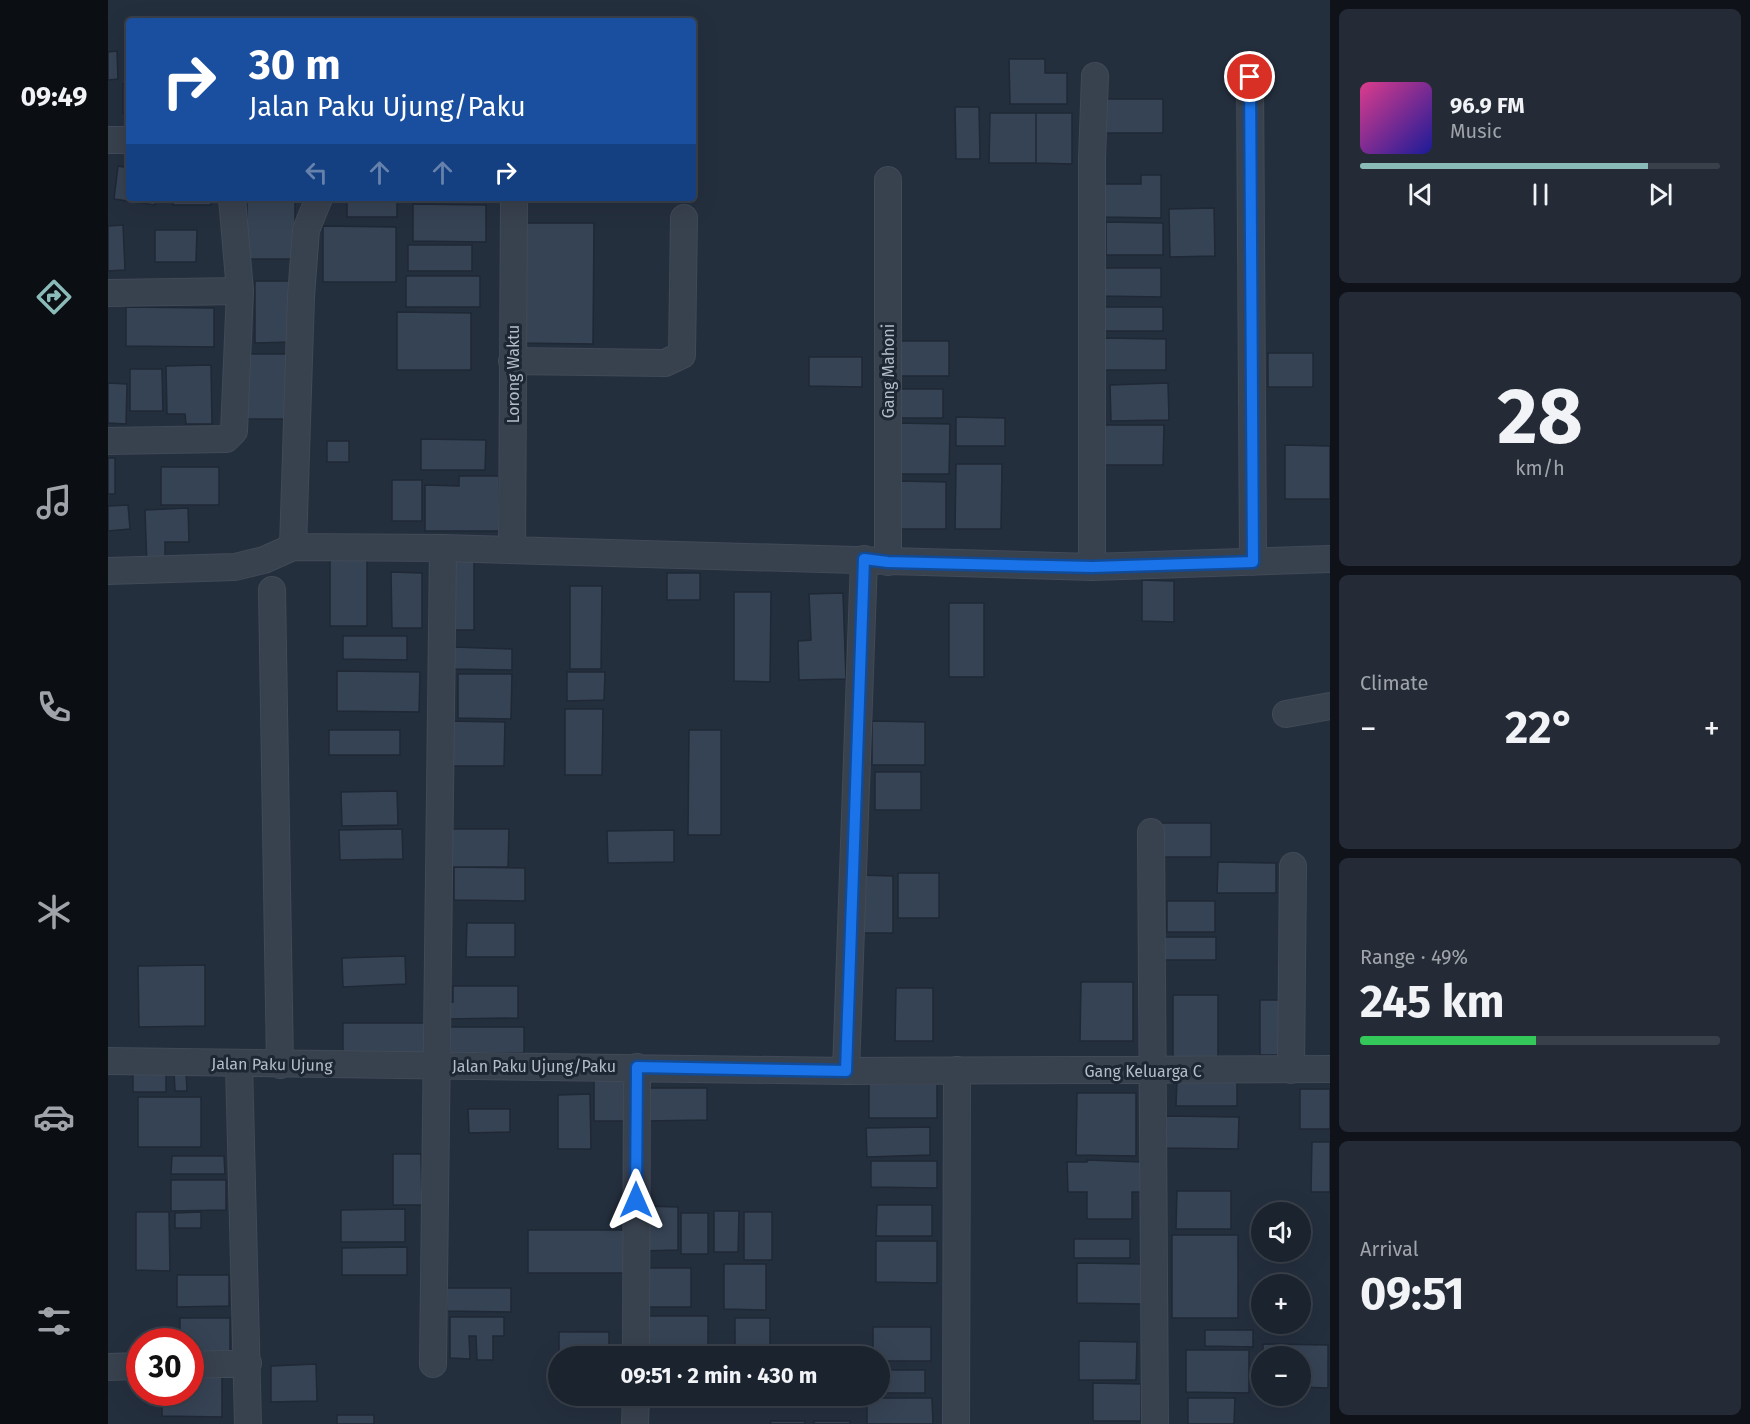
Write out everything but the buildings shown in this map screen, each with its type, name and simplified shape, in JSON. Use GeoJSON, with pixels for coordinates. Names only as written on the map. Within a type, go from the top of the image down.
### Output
{"type":"FeatureCollection","features":[{"type":"Feature","properties":{"kind":"street"},"geometry":{"type":"LineString","coordinates":[[1092,567],[1092,158],[1095,76]]}},
{"type":"Feature","properties":{"kind":"street"},"geometry":{"type":"LineString","coordinates":[[1250,77],[1253,562]]}},
{"type":"Feature","properties":{"kind":"street"},"geometry":{"type":"LineString","coordinates":[[108,140],[126,140]]}},
{"type":"Feature","properties":{"kind":"street","name":"Gang Mahoni"},"geometry":{"type":"LineString","coordinates":[[846,1071],[876,560],[888,180]]}},
{"type":"Feature","properties":{"kind":"street"},"geometry":{"type":"LineString","coordinates":[[108,441],[226,439],[234,431],[240,291],[232,201]]}},
{"type":"Feature","properties":{"kind":"street"},"geometry":{"type":"LineString","coordinates":[[293,547],[301,297],[306,230],[318,201]]}},
{"type":"Feature","properties":{"kind":"street","name":"Lorong Waktu"},"geometry":{"type":"LineString","coordinates":[[512,550],[514,201]]}},
{"type":"Feature","properties":{"kind":"street"},"geometry":{"type":"LineString","coordinates":[[512,361],[665,363],[682,355],[684,218]]}},
{"type":"Feature","properties":{"kind":"street"},"geometry":{"type":"LineString","coordinates":[[108,293],[240,291]]}},
{"type":"Feature","properties":{"kind":"street"},"geometry":{"type":"LineString","coordinates":[[108,571],[236,567],[264,560],[293,547],[443,548],[1092,567],[1330,559]]}},
{"type":"Feature","properties":{"kind":"street"},"geometry":{"type":"LineString","coordinates":[[433,1364],[443,548]]}},
{"type":"Feature","properties":{"kind":"street"},"geometry":{"type":"LineString","coordinates":[[272,590],[280,1065]]}},
{"type":"Feature","properties":{"kind":"street"},"geometry":{"type":"LineString","coordinates":[[1286,714],[1330,706]]}},
{"type":"Feature","properties":{"kind":"street"},"geometry":{"type":"LineString","coordinates":[[1151,832],[1155,1424]]}},
{"type":"Feature","properties":{"kind":"street"},"geometry":{"type":"LineString","coordinates":[[1291,1070],[1293,866]]}},
{"type":"Feature","properties":{"kind":"street","name":"Jalan Paku Ujung"},"geometry":{"type":"LineString","coordinates":[[108,1061],[280,1065],[436,1065]]}},
{"type":"Feature","properties":{"kind":"street"},"geometry":{"type":"LineString","coordinates":[[239,1064],[248,1424]]}},
{"type":"Feature","properties":{"kind":"street","name":"Jalan Paku Ujung/Paku"},"geometry":{"type":"LineString","coordinates":[[436,1065],[846,1071],[957,1070]]}},
{"type":"Feature","properties":{"kind":"street"},"geometry":{"type":"LineString","coordinates":[[636,1346],[637,1067]]}},
{"type":"Feature","properties":{"kind":"street"},"geometry":{"type":"LineString","coordinates":[[956,1424],[957,1070]]}},
{"type":"Feature","properties":{"kind":"street","name":"Gang Keluarga C"},"geometry":{"type":"LineString","coordinates":[[957,1070],[1330,1070]]}},
{"type":"Feature","properties":{"kind":"street"},"geometry":{"type":"LineString","coordinates":[[204,1365],[248,1363]]}},
{"type":"Feature","properties":{"kind":"street"},"geometry":{"type":"LineString","coordinates":[[108,1366],[126,1366]]}},
{"type":"Feature","properties":{"kind":"street"},"geometry":{"type":"LineString","coordinates":[[635,1424],[636,1406]]}},
{"type":"Feature","properties":{"kind":"route"},"geometry":{"type":"LineString","coordinates":[[636,1200],[637,1067],[846,1071],[864,559],[888,562],[1092,567],[1253,562],[1250,77]]}}]}
